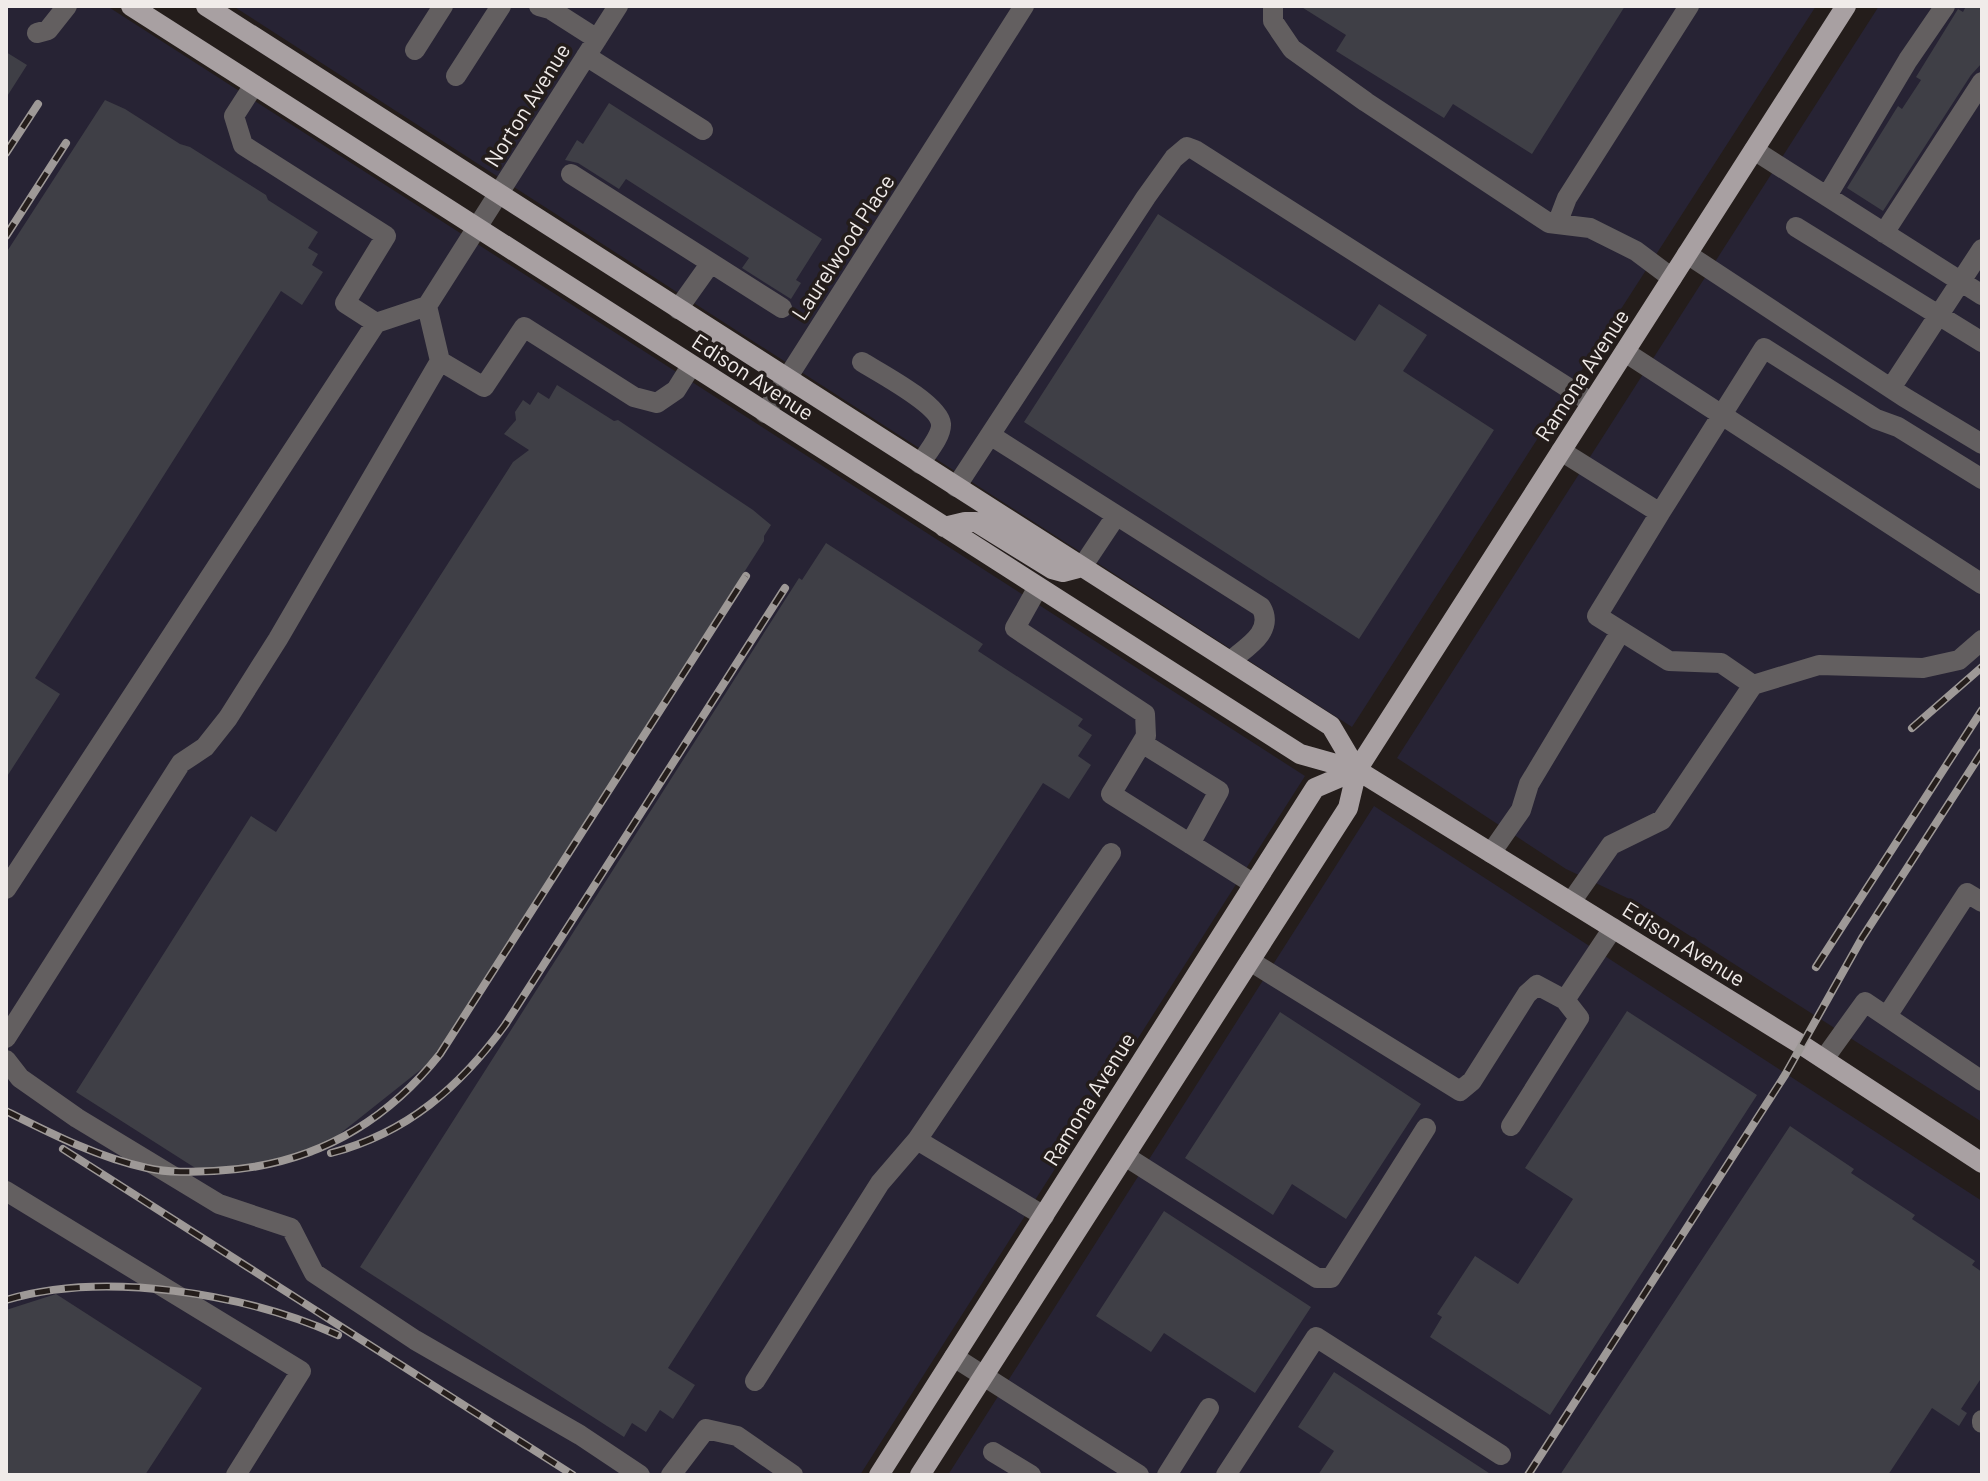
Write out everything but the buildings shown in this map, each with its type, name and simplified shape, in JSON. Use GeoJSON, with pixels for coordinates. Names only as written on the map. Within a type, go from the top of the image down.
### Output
{"type":"FeatureCollection","features":[{"type":"Feature","properties":{"kind":"main road","name":"Edison Avenue"},"geometry":{"type":"LineString","coordinates":[[131,6],[1300,754],[1357,770],[1824,1059],[1982,1163]]}},
{"type":"Feature","properties":{"kind":"main road","name":"Edison Avenue"},"geometry":{"type":"LineString","coordinates":[[206,6],[1331,726],[1357,770]]}},
{"type":"Feature","properties":{"kind":"main road","name":"Ramona Avenue"},"geometry":{"type":"LineString","coordinates":[[920,1475],[1348,808],[1357,770],[1846,6]]}},
{"type":"Feature","properties":{"kind":"main road"},"geometry":{"type":"LineString","coordinates":[[944,527],[976,522],[1052,569],[1063,572],[1082,567]]}},
{"type":"Feature","properties":{"kind":"main road","name":"Ramona Avenue"},"geometry":{"type":"LineString","coordinates":[[879,1475],[1315,788],[1357,770]]}},
{"type":"Feature","properties":{"kind":"street"},"geometry":{"type":"LineString","coordinates":[[37,33],[48,30],[67,6]]}},
{"type":"Feature","properties":{"kind":"street"},"geometry":{"type":"LineString","coordinates":[[415,50],[443,6]]}},
{"type":"Feature","properties":{"kind":"street"},"geometry":{"type":"LineString","coordinates":[[456,76],[501,6]]}},
{"type":"Feature","properties":{"kind":"street"},"geometry":{"type":"LineString","coordinates":[[539,6],[550,9],[592,48],[703,130]]}},
{"type":"Feature","properties":{"kind":"street","name":"Norton Avenue"},"geometry":{"type":"LineString","coordinates":[[427,306],[618,6]]}},
{"type":"Feature","properties":{"kind":"street","name":"Laurelwood Place"},"geometry":{"type":"LineString","coordinates":[[765,413],[1024,6]]}},
{"type":"Feature","properties":{"kind":"street"},"geometry":{"type":"LineString","coordinates":[[1273,6],[1273,21],[1292,49],[1366,102],[1549,223],[1599,232],[1636,251],[1672,278]]}},
{"type":"Feature","properties":{"kind":"street"},"geometry":{"type":"LineString","coordinates":[[1557,224],[1567,198],[1689,6]]}},
{"type":"Feature","properties":{"kind":"street"},"geometry":{"type":"LineString","coordinates":[[1827,196],[1940,8]]}},
{"type":"Feature","properties":{"kind":"street"},"geometry":{"type":"LineString","coordinates":[[1884,233],[1982,82]]}},
{"type":"Feature","properties":{"kind":"street"},"geometry":{"type":"LineString","coordinates":[[254,85],[234,116],[243,145],[386,236],[345,303],[376,323]]}},
{"type":"Feature","properties":{"kind":"street"},"geometry":{"type":"LineString","coordinates":[[956,487],[1146,197],[1174,158],[1187,147],[1592,403]]}},
{"type":"Feature","properties":{"kind":"street"},"geometry":{"type":"LineString","coordinates":[[1754,150],[1982,295]]}},
{"type":"Feature","properties":{"kind":"street"},"geometry":{"type":"LineString","coordinates":[[571,174],[782,308]]}},
{"type":"Feature","properties":{"kind":"street"},"geometry":{"type":"LineString","coordinates":[[1796,227],[1982,342]]}},
{"type":"Feature","properties":{"kind":"street"},"geometry":{"type":"LineString","coordinates":[[1891,388],[1982,249]]}},
{"type":"Feature","properties":{"kind":"street"},"geometry":{"type":"LineString","coordinates":[[1687,254],[1982,444]]}},
{"type":"Feature","properties":{"kind":"street"},"geometry":{"type":"LineString","coordinates":[[678,309],[710,264]]}},
{"type":"Feature","properties":{"kind":"street"},"geometry":{"type":"LineString","coordinates":[[6,889],[376,323],[427,306],[440,361],[278,639],[228,718],[205,747],[181,763],[6,1038]]}},
{"type":"Feature","properties":{"kind":"street"},"geometry":{"type":"LineString","coordinates":[[440,361],[484,387],[524,327],[634,397],[657,403],[676,390],[691,366]]}},
{"type":"Feature","properties":{"kind":"street"},"geometry":{"type":"LineString","coordinates":[[1753,685],[1721,663],[1669,661],[1597,616],[1764,348],[1876,419],[1898,427],[1982,479]]}},
{"type":"Feature","properties":{"kind":"street"},"geometry":{"type":"LineString","coordinates":[[1625,352],[1982,584]]}},
{"type":"Feature","properties":{"kind":"street"},"geometry":{"type":"LineString","coordinates":[[862,362],[916,397],[941,423],[920,464]]}},
{"type":"Feature","properties":{"kind":"street"},"geometry":{"type":"LineString","coordinates":[[990,435],[1261,607],[1265,614],[1263,630],[1256,640],[1230,661]]}},
{"type":"Feature","properties":{"kind":"street"},"geometry":{"type":"LineString","coordinates":[[1561,451],[1660,513]]}},
{"type":"Feature","properties":{"kind":"street"},"geometry":{"type":"LineString","coordinates":[[1082,567],[1116,516]]}},
{"type":"Feature","properties":{"kind":"street"},"geometry":{"type":"LineString","coordinates":[[1038,587],[1015,628],[1145,714],[1146,736],[1111,794],[1254,884]]}},
{"type":"Feature","properties":{"kind":"street"},"geometry":{"type":"LineString","coordinates":[[1491,853],[1521,810],[1529,784],[1621,631]]}},
{"type":"Feature","properties":{"kind":"street"},"geometry":{"type":"LineString","coordinates":[[1571,902],[1611,845],[1662,820],[1753,685],[1819,665],[1923,668],[1959,660],[1982,640]]}},
{"type":"Feature","properties":{"kind":"street"},"geometry":{"type":"LineString","coordinates":[[1142,743],[1219,791],[1190,844]]}},
{"type":"Feature","properties":{"kind":"street"},"geometry":{"type":"LineString","coordinates":[[755,1381],[880,1183],[917,1140],[1111,853]]}},
{"type":"Feature","properties":{"kind":"street"},"geometry":{"type":"LineString","coordinates":[[1887,1016],[1967,893],[1982,902]]}},
{"type":"Feature","properties":{"kind":"street"},"geometry":{"type":"LineString","coordinates":[[1565,1000],[1613,928]]}},
{"type":"Feature","properties":{"kind":"street"},"geometry":{"type":"LineString","coordinates":[[1250,961],[1460,1091],[1472,1081],[1527,994],[1537,985],[1565,1000],[1579,1018],[1511,1126]]}},
{"type":"Feature","properties":{"kind":"street"},"geometry":{"type":"LineString","coordinates":[[1824,1059],[1865,1002],[1982,1081]]}},
{"type":"Feature","properties":{"kind":"street"},"geometry":{"type":"LineString","coordinates":[[6,1060],[20,1078],[77,1118],[219,1204],[291,1228],[314,1273],[415,1340],[580,1435],[640,1475]]}},
{"type":"Feature","properties":{"kind":"street"},"geometry":{"type":"LineString","coordinates":[[1125,1156],[1317,1278],[1331,1278],[1426,1128]]}},
{"type":"Feature","properties":{"kind":"street"},"geometry":{"type":"LineString","coordinates":[[917,1140],[1044,1216]]}},
{"type":"Feature","properties":{"kind":"street"},"geometry":{"type":"LineString","coordinates":[[6,1191],[301,1371],[236,1475]]}},
{"type":"Feature","properties":{"kind":"street"},"geometry":{"type":"LineString","coordinates":[[1226,1475],[1316,1337],[1501,1455]]}},
{"type":"Feature","properties":{"kind":"street"},"geometry":{"type":"LineString","coordinates":[[954,1357],[1139,1475]]}},
{"type":"Feature","properties":{"kind":"street"},"geometry":{"type":"LineString","coordinates":[[1167,1475],[1209,1408]]}},
{"type":"Feature","properties":{"kind":"street"},"geometry":{"type":"LineString","coordinates":[[676,1474],[706,1429],[737,1436],[794,1475]]}},
{"type":"Feature","properties":{"kind":"street"},"geometry":{"type":"LineString","coordinates":[[993,1452],[1031,1475]]}},
{"type":"Feature","properties":{"kind":"shaded area"},"geometry":{"type":"Polygon","coordinates":[[[6,6],[107,6],[1305,776],[860,1475],[6,1475],[6,6]]]}},
{"type":"Feature","properties":{"kind":"shaded area"},"geometry":{"type":"Polygon","coordinates":[[[233,6],[1816,6],[1352,727],[233,6]]]}},
{"type":"Feature","properties":{"kind":"shaded area"},"geometry":{"type":"Polygon","coordinates":[[[1879,6],[1982,6],[1982,1122],[1640,904],[1566,869],[1397,758],[1879,6]]]}},
{"type":"Feature","properties":{"kind":"shaded area"},"geometry":{"type":"Polygon","coordinates":[[[1374,806],[1982,1201],[1982,1475],[948,1475],[1374,806]]]}},
{"type":"Feature","properties":{"kind":"railway"},"geometry":{"type":"LineString","coordinates":[[6,153],[38,104]]}},
{"type":"Feature","properties":{"kind":"railway"},"geometry":{"type":"LineString","coordinates":[[6,236],[66,143]]}},
{"type":"Feature","properties":{"kind":"railway"},"geometry":{"type":"LineString","coordinates":[[6,1111],[110,1158],[147,1168],[180,1172],[248,1168],[280,1161],[311,1151],[367,1122],[393,1103],[440,1054],[746,576]]}},
{"type":"Feature","properties":{"kind":"railway"},"geometry":{"type":"LineString","coordinates":[[331,1153],[384,1133],[408,1120],[450,1087],[488,1047],[785,588]]}},
{"type":"Feature","properties":{"kind":"railway"},"geometry":{"type":"LineString","coordinates":[[1912,728],[1982,667]]}},
{"type":"Feature","properties":{"kind":"railway"},"geometry":{"type":"LineString","coordinates":[[1816,967],[1982,710]]}},
{"type":"Feature","properties":{"kind":"railway"},"geometry":{"type":"LineString","coordinates":[[1528,1475],[1785,1075],[1862,938],[1982,752]]}},
{"type":"Feature","properties":{"kind":"railway"},"geometry":{"type":"LineString","coordinates":[[63,1149],[573,1475]]}},
{"type":"Feature","properties":{"kind":"railway"},"geometry":{"type":"LineString","coordinates":[[6,1300],[45,1291],[86,1287],[174,1291],[261,1308],[338,1335]]}}]}
